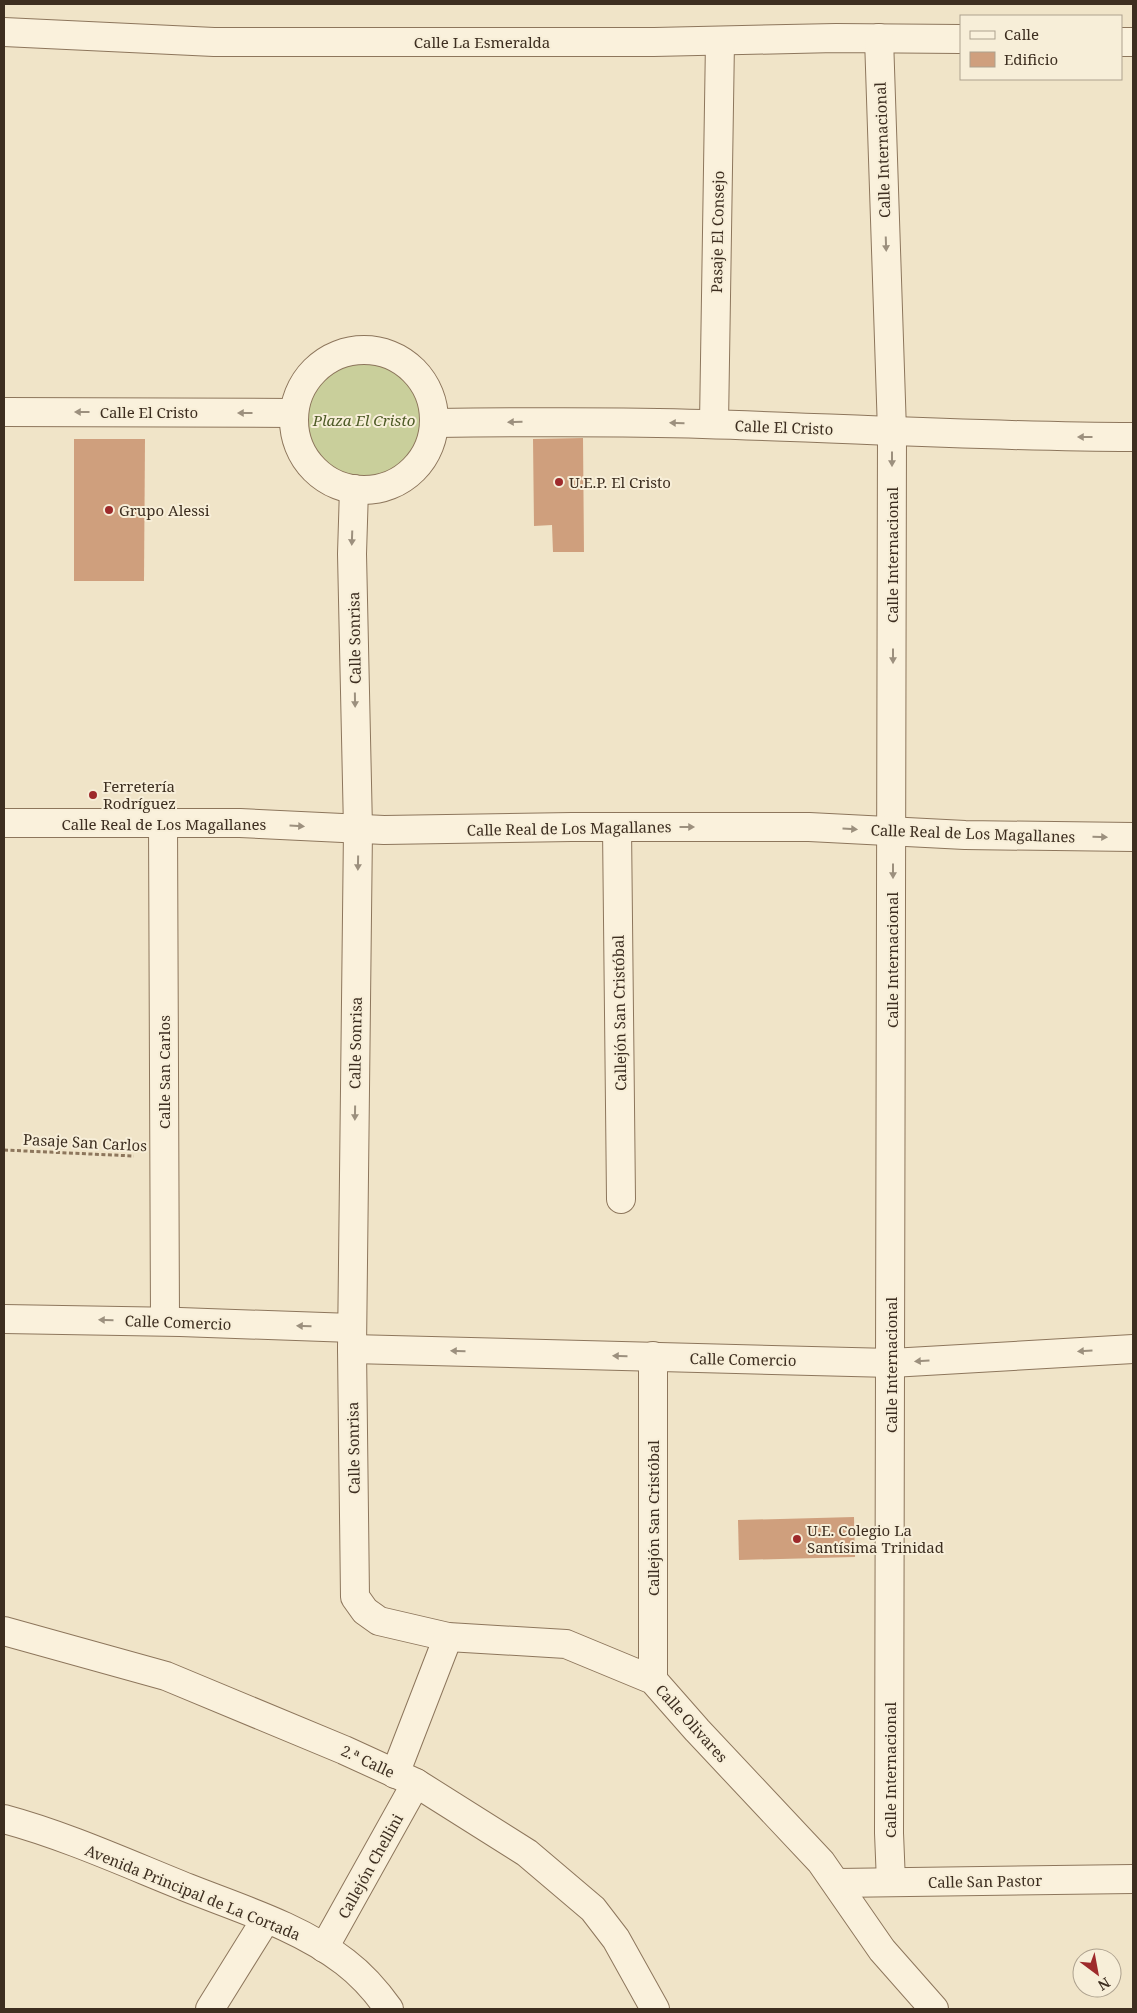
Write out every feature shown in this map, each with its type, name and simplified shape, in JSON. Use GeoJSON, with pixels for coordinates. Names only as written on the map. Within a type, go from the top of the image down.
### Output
{"type":"FeatureCollection","features":[{"type":"Feature","properties":{"kind":"street","name":"Calle La Esmeralda"},"geometry":{"type":"LineString","coordinates":[[4,32],[214,42],[960,39]]}},
{"type":"Feature","properties":{"kind":"street","name":"Calle Internacional"},"geometry":{"type":"LineString","coordinates":[[879,38],[892,431],[891,1882]]}},
{"type":"Feature","properties":{"kind":"street","name":"Pasaje El Consejo"},"geometry":{"type":"LineString","coordinates":[[714,424],[720,41]]}},
{"type":"Feature","properties":{"kind":"street"},"geometry":{"type":"LineString","coordinates":[[364,349],[383,352],[400,358],[415,370],[426,384],[433,401],[434,423],[432,438],[425,455],[414,469],[399,481],[382,488],[354,489],[345,488],[328,481],[313,469],[302,455],[295,438],[294,413],[296,401],[303,384],[314,369],[337,354],[364,349]]}},
{"type":"Feature","properties":{"kind":"street","name":"Calle El Cristo"},"geometry":{"type":"LineString","coordinates":[[4,412],[294,413]]}},
{"type":"Feature","properties":{"kind":"street","name":"Calle El Cristo"},"geometry":{"type":"LineString","coordinates":[[434,423],[581,422],[714,424],[1034,437],[1133,437]]}},
{"type":"Feature","properties":{"kind":"street","name":"Calle Sonrisa"},"geometry":{"type":"LineString","coordinates":[[354,489],[352,554],[358,829],[352,1338],[355,1596]]}},
{"type":"Feature","properties":{"kind":"street","name":"Calle Real de Los Magallanes"},"geometry":{"type":"LineString","coordinates":[[4,823],[240,823],[384,830],[809,827],[964,835],[1133,838]]}},
{"type":"Feature","properties":{"kind":"street","name":"Calle San Carlos"},"geometry":{"type":"LineString","coordinates":[[163,824],[165,1322]]}},
{"type":"Feature","properties":{"kind":"street","name":"Callejón San Cristóbal"},"geometry":{"type":"LineString","coordinates":[[617,827],[621,1199]]}},
{"type":"Feature","properties":{"kind":"street","name":"Calle Comercio"},"geometry":{"type":"LineString","coordinates":[[4,1319],[165,1322],[352,1338],[652,1356],[891,1363],[1133,1349]]}},
{"type":"Feature","properties":{"kind":"street","name":"Callejón San Cristóbal"},"geometry":{"type":"LineString","coordinates":[[652,1356],[654,1680]]}},
{"type":"Feature","properties":{"kind":"street","name":"Calle Olivares"},"geometry":{"type":"LineString","coordinates":[[355,1596],[364,1611],[379,1621],[448,1637],[566,1644],[654,1680],[697,1730],[808,1846],[838,1883],[882,1950],[934,2009]]}},
{"type":"Feature","properties":{"kind":"street","name":"2.ª Calle"},"geometry":{"type":"LineString","coordinates":[[4,1631],[166,1676],[344,1750],[405,1779],[527,1853],[593,1909],[616,1939],[655,2009]]}},
{"type":"Feature","properties":{"kind":"street","name":"Callejón Chellini"},"geometry":{"type":"LineString","coordinates":[[324,1948],[405,1779],[448,1637]]}},
{"type":"Feature","properties":{"kind":"street","name":"Avenida Principal de La Cortada"},"geometry":{"type":"LineString","coordinates":[[4,1820],[79,1845],[266,1919],[324,1948],[346,1962],[377,1993],[389,2009]]}},
{"type":"Feature","properties":{"kind":"street","name":"Calle San Pastor"},"geometry":{"type":"LineString","coordinates":[[838,1883],[1133,1879]]}},
{"type":"Feature","properties":{"kind":"street"},"geometry":{"type":"LineString","coordinates":[[210,2009],[266,1919]]}},
{"type":"Feature","properties":{"kind":"path","name":"Pasaje San Carlos"},"geometry":{"type":"LineString","coordinates":[[4,1150],[165,1157]]}},
{"type":"Feature","properties":{"kind":"green space","name":"Plaza El Cristo"},"geometry":{"type":"Polygon","coordinates":[[[364,360],[387,364],[407,377],[420,397],[424,420],[420,443],[407,463],[387,476],[364,480],[341,476],[321,463],[308,443],[304,420],[308,397],[321,377],[341,364],[364,360]]]}},
{"type":"Feature","properties":{"kind":"building","name":"U.E.P. El Cristo"},"geometry":{"type":"Polygon","coordinates":[[[583,438],[584,552],[553,552],[552,525],[534,526],[533,439],[583,438]]]}},
{"type":"Feature","properties":{"kind":"building","name":"Grupo Alessi"},"geometry":{"type":"Polygon","coordinates":[[[74,439],[145,439],[144,581],[74,581],[74,439]]]}},
{"type":"Feature","properties":{"kind":"building","name":"U.E. Colegio La Santísima Trinidad"},"geometry":{"type":"Polygon","coordinates":[[[854,1517],[855,1557],[739,1560],[738,1520],[854,1517]]]}},
{"type":"Feature","properties":{"kind":"place","name":"U.E.P. El Cristo"},"geometry":{"type":"Point","coordinates":[559,482]}},
{"type":"Feature","properties":{"kind":"place","name":"Grupo Alessi"},"geometry":{"type":"Point","coordinates":[109,510]}},
{"type":"Feature","properties":{"kind":"place","name":"Ferretería Rodríguez"},"geometry":{"type":"Point","coordinates":[93,795]}},
{"type":"Feature","properties":{"kind":"place","name":"U.E. Colegio La Santísima Trinidad"},"geometry":{"type":"Point","coordinates":[797,1539]}}]}
